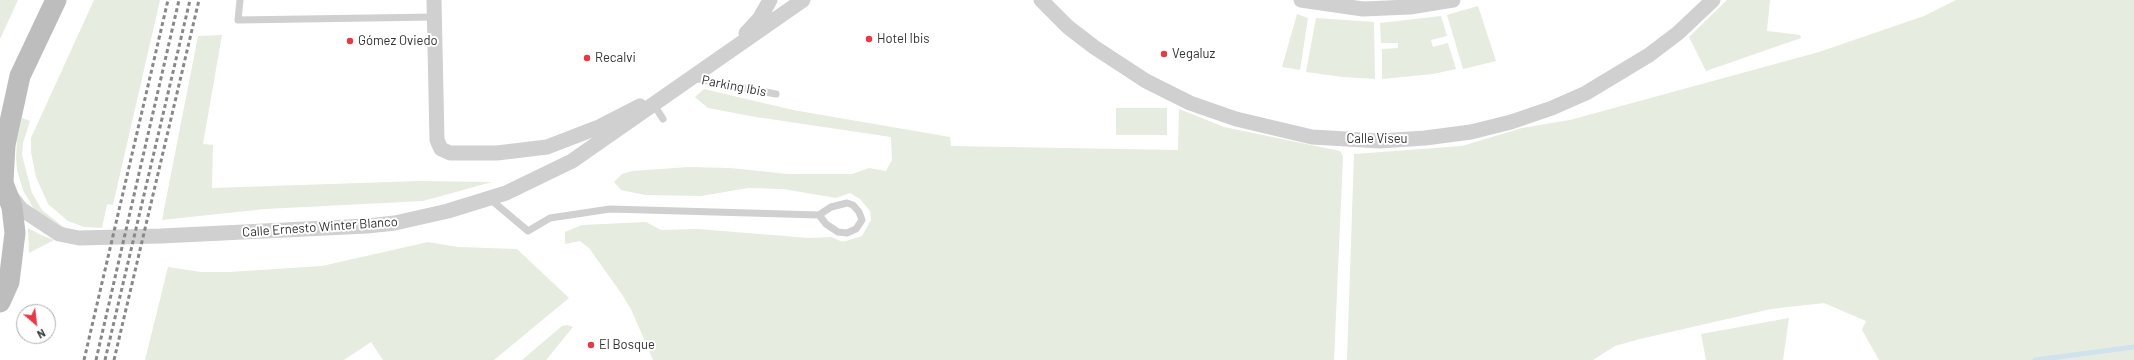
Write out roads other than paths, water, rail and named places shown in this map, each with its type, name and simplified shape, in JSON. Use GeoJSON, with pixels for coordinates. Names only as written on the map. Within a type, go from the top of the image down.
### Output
{"type":"FeatureCollection","features":[{"type":"Feature","properties":{"kind":"main road"},"geometry":{"type":"LineString","coordinates":[[0,302],[9,282],[15,233],[12,207],[3,183],[5,145],[20,76],[56,0]]}},
{"type":"Feature","properties":{"kind":"main road"},"geometry":{"type":"LineString","coordinates":[[0,96],[20,76]]}},
{"type":"Feature","properties":{"kind":"street"},"geometry":{"type":"LineString","coordinates":[[434,0],[434,17]]}},
{"type":"Feature","properties":{"kind":"street"},"geometry":{"type":"LineString","coordinates":[[730,52],[760,18],[770,0]]}},
{"type":"Feature","properties":{"kind":"street","name":"Calle Ernesto Winter Blanco"},"geometry":{"type":"LineString","coordinates":[[3,183],[21,209],[59,234],[79,238],[99,239],[367,226],[423,217],[490,199],[572,162],[803,0]]}},
{"type":"Feature","properties":{"kind":"street","name":"Calle Viseu"},"geometry":{"type":"LineString","coordinates":[[1041,0],[1068,27],[1094,47],[1146,81],[1190,103],[1236,119],[1312,137],[1380,141],[1425,138],[1471,132],[1511,122],[1552,108],[1586,94],[1649,55],[1678,33],[1713,0]]}},
{"type":"Feature","properties":{"kind":"street"},"geometry":{"type":"LineString","coordinates":[[1301,0],[1363,9],[1410,7],[1453,0]]}},
{"type":"Feature","properties":{"kind":"street","name":"Calle Ernesto Winter Blanco"},"geometry":{"type":"LineString","coordinates":[[434,17],[437,140],[441,149],[450,153],[497,153],[547,147],[599,127],[690,80]]}},
{"type":"Feature","properties":{"kind":"lane"},"geometry":{"type":"LineString","coordinates":[[240,0],[238,20],[434,17]]}},
{"type":"Feature","properties":{"kind":"lane","name":"Parking Ibis"},"geometry":{"type":"LineString","coordinates":[[690,80],[776,94]]}},
{"type":"Feature","properties":{"kind":"lane"},"geometry":{"type":"LineString","coordinates":[[654,105],[663,119]]}},
{"type":"Feature","properties":{"kind":"lane"},"geometry":{"type":"LineString","coordinates":[[490,199],[528,231],[550,218],[610,209],[819,215],[831,207],[847,203],[853,205],[860,212],[862,220],[856,229],[847,233],[838,232],[826,224],[819,215]]}},
{"type":"Feature","properties":{"kind":"waterway"},"geometry":{"type":"LineString","coordinates":[[2035,360],[2134,347]]}},
{"type":"Feature","properties":{"kind":"railway"},"geometry":{"type":"LineString","coordinates":[[84,360],[168,0]]}},
{"type":"Feature","properties":{"kind":"railway"},"geometry":{"type":"LineString","coordinates":[[96,360],[179,0]]}},
{"type":"Feature","properties":{"kind":"railway"},"geometry":{"type":"LineString","coordinates":[[105,360],[190,0]]}},
{"type":"Feature","properties":{"kind":"railway"},"geometry":{"type":"LineString","coordinates":[[114,360],[199,0]]}},
{"type":"Feature","properties":{"kind":"place","name":"Hotel Ibis"},"geometry":{"type":"Point","coordinates":[869,39]}},
{"type":"Feature","properties":{"kind":"place","name":"Gómez Oviedo"},"geometry":{"type":"Point","coordinates":[350,41]}},
{"type":"Feature","properties":{"kind":"place","name":"Vegaluz"},"geometry":{"type":"Point","coordinates":[1164,54]}},
{"type":"Feature","properties":{"kind":"place","name":"Recalvi"},"geometry":{"type":"Point","coordinates":[587,58]}},
{"type":"Feature","properties":{"kind":"place","name":"El Bosque"},"geometry":{"type":"Point","coordinates":[591,345]}}]}
